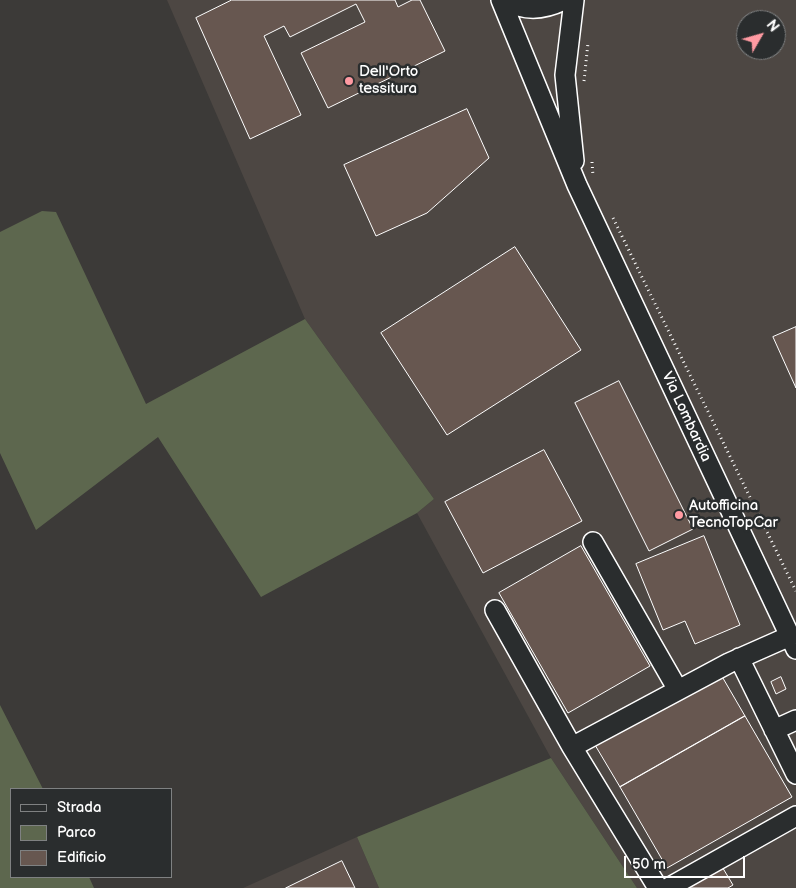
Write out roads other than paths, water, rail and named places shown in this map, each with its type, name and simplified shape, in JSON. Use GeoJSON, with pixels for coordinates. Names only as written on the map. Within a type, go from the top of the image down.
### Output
{"type":"FeatureCollection","features":[{"type":"Feature","properties":{"kind":"street"},"geometry":{"type":"LineString","coordinates":[[502,0],[516,7],[532,9],[548,7],[564,0]]}},
{"type":"Feature","properties":{"kind":"street","name":"Via Lombardia"},"geometry":{"type":"LineString","coordinates":[[502,0],[577,185],[793,642]]}},
{"type":"Feature","properties":{"kind":"street","name":"Via Lombardia"},"geometry":{"type":"LineString","coordinates":[[574,0],[565,75],[577,185]]}},
{"type":"Feature","properties":{"kind":"street"},"geometry":{"type":"LineString","coordinates":[[593,542],[678,690]]}},
{"type":"Feature","properties":{"kind":"street"},"geometry":{"type":"LineString","coordinates":[[495,610],[572,747],[658,888]]}},
{"type":"Feature","properties":{"kind":"street"},"geometry":{"type":"LineString","coordinates":[[572,747],[739,658],[793,642]]}},
{"type":"Feature","properties":{"kind":"street"},"geometry":{"type":"LineString","coordinates":[[739,658],[796,774]]}},
{"type":"Feature","properties":{"kind":"street"},"geometry":{"type":"LineString","coordinates":[[774,730],[796,720]]}},
{"type":"Feature","properties":{"kind":"street"},"geometry":{"type":"LineString","coordinates":[[668,888],[796,816]]}},
{"type":"Feature","properties":{"kind":"place","name":"Dell'Orto tessitura"},"geometry":{"type":"Point","coordinates":[349,81]}},
{"type":"Feature","properties":{"kind":"place","name":"Autofficina TecnoTopCar"},"geometry":{"type":"Point","coordinates":[679,515]}}]}
